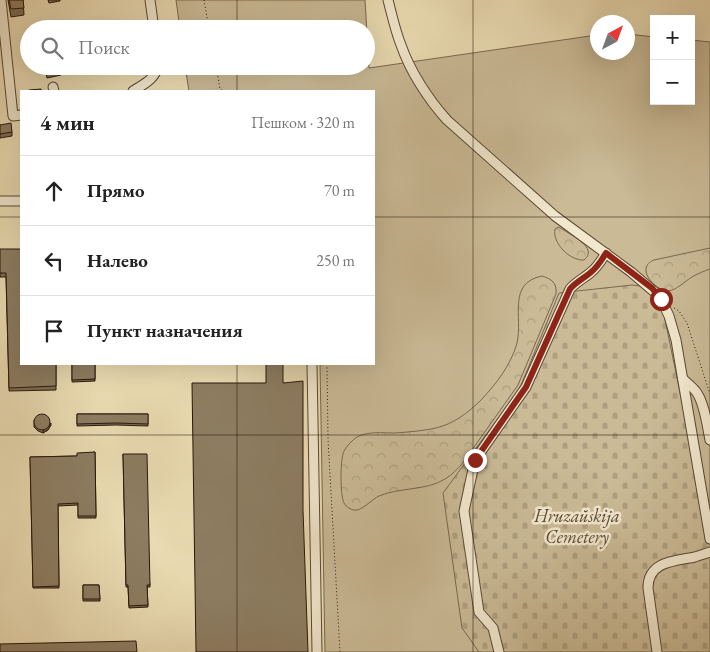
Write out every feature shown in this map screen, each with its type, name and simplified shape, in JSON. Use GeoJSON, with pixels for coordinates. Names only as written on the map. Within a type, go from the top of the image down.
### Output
{"type":"FeatureCollection","features":[{"type":"Feature","properties":{"kind":"street"},"geometry":{"type":"LineString","coordinates":[[1,0],[12,116],[20,115]]}},
{"type":"Feature","properties":{"kind":"street"},"geometry":{"type":"LineString","coordinates":[[150,0],[153,20]]}},
{"type":"Feature","properties":{"kind":"street"},"geometry":{"type":"LineString","coordinates":[[388,0],[401,47],[434,106],[447,120],[555,216],[652,288],[661,299],[673,326],[710,539]]}},
{"type":"Feature","properties":{"kind":"street"},"geometry":{"type":"LineString","coordinates":[[135,90],[150,81],[154,75]]}},
{"type":"Feature","properties":{"kind":"street"},"geometry":{"type":"LineString","coordinates":[[0,201],[20,200]]}},
{"type":"Feature","properties":{"kind":"street"},"geometry":{"type":"LineString","coordinates":[[499,652],[493,628],[479,612],[464,510],[475,460],[526,387],[570,289],[599,265],[606,253]]}},
{"type":"Feature","properties":{"kind":"street"},"geometry":{"type":"LineString","coordinates":[[312,365],[317,652]]}},
{"type":"Feature","properties":{"kind":"street"},"geometry":{"type":"LineString","coordinates":[[683,379],[700,398],[710,440]]}},
{"type":"Feature","properties":{"kind":"street"},"geometry":{"type":"LineString","coordinates":[[658,652],[648,588],[650,577],[657,568],[666,562],[710,552]]}},
{"type":"Feature","properties":{"kind":"path"},"geometry":{"type":"LineString","coordinates":[[204,0],[207,20]]}},
{"type":"Feature","properties":{"kind":"path"},"geometry":{"type":"LineString","coordinates":[[218,75],[222,90]]}},
{"type":"Feature","properties":{"kind":"path"},"geometry":{"type":"LineString","coordinates":[[673,307],[687,323],[710,394]]}},
{"type":"Feature","properties":{"kind":"path"},"geometry":{"type":"LineString","coordinates":[[327,365],[328,439],[340,652]]}},
{"type":"Feature","properties":{"kind":"green space"},"geometry":{"type":"Polygon","coordinates":[[[176,0],[365,0],[366,20],[179,20],[176,0]]]}},
{"type":"Feature","properties":{"kind":"green space"},"geometry":{"type":"Polygon","coordinates":[[[635,35],[650,37],[650,105],[695,105],[695,40],[710,42],[710,652],[325,652],[320,365],[375,365],[375,90],[189,90],[186,75],[375,75],[375,67],[590,36],[590,60],[635,60],[635,35]]]}},
{"type":"Feature","properties":{"kind":"green space"},"geometry":{"type":"Polygon","coordinates":[[[558,227],[577,238],[586,246],[588,255],[584,260],[573,258],[559,245],[555,234],[555,229],[558,227]]]}},
{"type":"Feature","properties":{"kind":"green space"},"geometry":{"type":"Polygon","coordinates":[[[710,248],[710,269],[671,290],[663,290],[658,287],[646,273],[648,264],[654,260],[710,248]]]}},
{"type":"Feature","properties":{"kind":"green space"},"geometry":{"type":"Polygon","coordinates":[[[542,276],[553,282],[556,287],[556,294],[518,385],[462,464],[450,476],[438,483],[387,493],[357,510],[348,507],[343,499],[341,477],[343,455],[348,445],[357,437],[366,434],[416,431],[442,426],[454,421],[471,409],[492,387],[507,366],[517,343],[520,293],[531,280],[542,276]]]}},
{"type":"Feature","properties":{"kind":"green space","name":"Hruzaŭskija Cemetery"},"geometry":{"type":"Polygon","coordinates":[[[632,285],[640,286],[662,305],[710,538],[710,652],[479,652],[462,628],[443,493],[519,390],[559,293],[632,285]]]}},
{"type":"Feature","properties":{"kind":"building"},"geometry":{"type":"Polygon","coordinates":[[[9,0],[23,0],[24,8],[11,9],[9,0]]]}},
{"type":"Feature","properties":{"kind":"building"},"geometry":{"type":"Polygon","coordinates":[[[11,123],[12,132],[0,134],[0,125],[11,123]]]}},
{"type":"Feature","properties":{"kind":"building"},"geometry":{"type":"Polygon","coordinates":[[[0,249],[20,249],[20,365],[56,365],[56,386],[9,388],[6,273],[0,273],[0,249]]]}},
{"type":"Feature","properties":{"kind":"building"},"geometry":{"type":"Polygon","coordinates":[[[72,365],[95,365],[95,379],[72,380],[72,365]]]}},
{"type":"Feature","properties":{"kind":"building"},"geometry":{"type":"Polygon","coordinates":[[[266,365],[283,365],[283,383],[303,381],[303,510],[308,652],[196,652],[192,383],[266,383],[266,365]]]}},
{"type":"Feature","properties":{"kind":"building"},"geometry":{"type":"Polygon","coordinates":[[[39,414],[45,414],[50,419],[48,428],[39,430],[34,425],[34,419],[39,414]]]}},
{"type":"Feature","properties":{"kind":"building"},"geometry":{"type":"Polygon","coordinates":[[[77,414],[148,414],[148,424],[77,424],[77,414]]]}},
{"type":"Feature","properties":{"kind":"building"},"geometry":{"type":"Polygon","coordinates":[[[95,452],[96,516],[78,516],[78,503],[58,504],[59,586],[33,587],[30,457],[77,456],[77,453],[95,452]]]}},
{"type":"Feature","properties":{"kind":"building"},"geometry":{"type":"Polygon","coordinates":[[[123,454],[147,454],[150,585],[147,585],[148,605],[129,606],[128,585],[126,585],[123,454]]]}},
{"type":"Feature","properties":{"kind":"building"},"geometry":{"type":"Polygon","coordinates":[[[83,585],[99,585],[100,599],[83,599],[83,585]]]}},
{"type":"Feature","properties":{"kind":"building"},"geometry":{"type":"Polygon","coordinates":[[[136,641],[137,652],[0,652],[0,644],[136,641]]]}},
{"type":"Feature","properties":{"kind":"route"},"geometry":{"type":"LineString","coordinates":[[475,460],[526,387],[570,289],[599,265],[606,253],[652,288],[661,299]]}}]}
